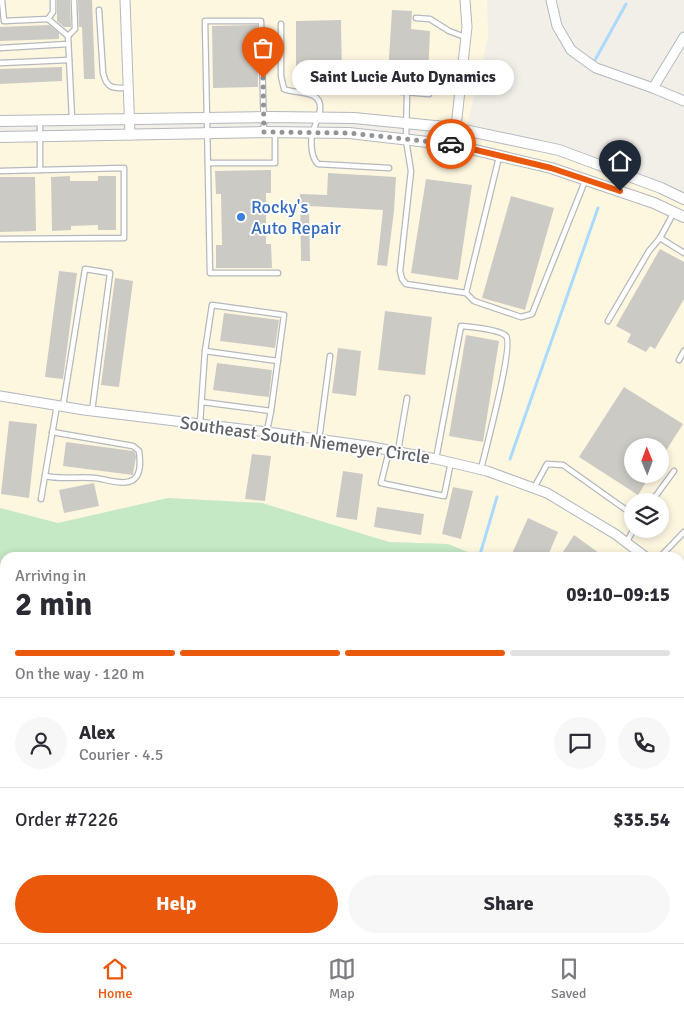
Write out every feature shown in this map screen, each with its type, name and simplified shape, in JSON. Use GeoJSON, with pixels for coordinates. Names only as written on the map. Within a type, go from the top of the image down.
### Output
{"type":"FeatureCollection","features":[{"type":"Feature","properties":{"kind":"street"},"geometry":{"type":"LineString","coordinates":[[125,0],[130,135]]}},
{"type":"Feature","properties":{"kind":"street"},"geometry":{"type":"LineString","coordinates":[[454,145],[466,37],[465,0]]}},
{"type":"Feature","properties":{"kind":"street"},"geometry":{"type":"LineString","coordinates":[[551,0],[557,26],[572,50],[596,68],[684,101]]}},
{"type":"Feature","properties":{"kind":"street"},"geometry":{"type":"LineString","coordinates":[[653,88],[684,37]]}},
{"type":"Feature","properties":{"kind":"street"},"geometry":{"type":"LineString","coordinates":[[0,121],[264,117],[354,118],[455,128],[559,150],[661,188],[684,199]]}},
{"type":"Feature","properties":{"kind":"street"},"geometry":{"type":"LineString","coordinates":[[0,137],[270,132],[350,133],[454,145],[551,168],[654,203],[684,217]]}},
{"type":"Feature","properties":{"kind":"street","name":"Southeast South Niemeyer Circle"},"geometry":{"type":"LineString","coordinates":[[0,396],[60,406],[393,450],[451,462],[547,493],[639,552]]}},
{"type":"Feature","properties":{"kind":"lane"},"geometry":{"type":"LineString","coordinates":[[2,0],[4,21],[48,19],[68,36]]}},
{"type":"Feature","properties":{"kind":"lane"},"geometry":{"type":"LineString","coordinates":[[48,19],[53,12],[53,0]]}},
{"type":"Feature","properties":{"kind":"lane"},"geometry":{"type":"LineString","coordinates":[[72,120],[68,36],[75,29],[74,0]]}},
{"type":"Feature","properties":{"kind":"lane"},"geometry":{"type":"LineString","coordinates":[[100,10],[105,81],[108,86],[113,88],[129,88]]}},
{"type":"Feature","properties":{"kind":"lane"},"geometry":{"type":"LineString","coordinates":[[416,18],[430,19],[449,32],[466,37]]}},
{"type":"Feature","properties":{"kind":"lane"},"geometry":{"type":"LineString","coordinates":[[208,164],[275,163],[270,132],[264,117],[261,21],[205,21],[210,273],[278,273]]}},
{"type":"Feature","properties":{"kind":"lane"},"geometry":{"type":"LineString","coordinates":[[281,24],[281,76],[284,89],[292,92],[306,93],[316,97],[319,103],[319,118],[312,133],[312,156],[318,164],[389,168]]}},
{"type":"Feature","properties":{"kind":"lane"},"geometry":{"type":"LineString","coordinates":[[0,48],[68,44]]}},
{"type":"Feature","properties":{"kind":"lane"},"geometry":{"type":"LineString","coordinates":[[0,63],[69,60]]}},
{"type":"Feature","properties":{"kind":"lane"},"geometry":{"type":"LineString","coordinates":[[380,90],[428,94]]}},
{"type":"Feature","properties":{"kind":"lane"},"geometry":{"type":"LineString","coordinates":[[407,92],[406,140],[411,171],[400,271],[402,279],[406,284],[466,293],[474,301],[521,317],[532,314],[586,180]]}},
{"type":"Feature","properties":{"kind":"lane"},"geometry":{"type":"LineString","coordinates":[[40,120],[40,170]]}},
{"type":"Feature","properties":{"kind":"lane"},"geometry":{"type":"LineString","coordinates":[[466,293],[500,156]]}},
{"type":"Feature","properties":{"kind":"lane"},"geometry":{"type":"LineString","coordinates":[[0,171],[124,168],[124,238],[0,239]]}},
{"type":"Feature","properties":{"kind":"lane"},"geometry":{"type":"LineString","coordinates":[[608,321],[674,212]]}},
{"type":"Feature","properties":{"kind":"lane"},"geometry":{"type":"LineString","coordinates":[[660,238],[684,253]]}},
{"type":"Feature","properties":{"kind":"lane"},"geometry":{"type":"LineString","coordinates":[[41,499],[52,432],[60,406],[85,269],[110,273],[92,410]]}},
{"type":"Feature","properties":{"kind":"lane"},"geometry":{"type":"LineString","coordinates":[[200,425],[205,352],[212,305],[284,315],[267,432]]}},
{"type":"Feature","properties":{"kind":"lane"},"geometry":{"type":"LineString","coordinates":[[436,459],[461,326],[498,332],[507,336],[506,358],[491,434],[480,470]]}},
{"type":"Feature","properties":{"kind":"lane"},"geometry":{"type":"LineString","coordinates":[[679,360],[684,351]]}},
{"type":"Feature","properties":{"kind":"lane"},"geometry":{"type":"LineString","coordinates":[[205,352],[278,361]]}},
{"type":"Feature","properties":{"kind":"lane"},"geometry":{"type":"LineString","coordinates":[[319,440],[330,356]]}},
{"type":"Feature","properties":{"kind":"lane"},"geometry":{"type":"LineString","coordinates":[[407,398],[382,482],[444,496],[451,462]]}},
{"type":"Feature","properties":{"kind":"lane"},"geometry":{"type":"LineString","coordinates":[[202,402],[271,411]]}},
{"type":"Feature","properties":{"kind":"lane"},"geometry":{"type":"LineString","coordinates":[[45,476],[63,479],[83,477],[127,482],[135,479],[139,473],[139,451],[133,446],[52,432]]}},
{"type":"Feature","properties":{"kind":"lane"},"geometry":{"type":"LineString","coordinates":[[534,488],[547,464],[563,464],[624,508]]}},
{"type":"Feature","properties":{"kind":"lane"},"geometry":{"type":"LineString","coordinates":[[658,493],[674,471]]}},
{"type":"Feature","properties":{"kind":"lane"},"geometry":{"type":"LineString","coordinates":[[665,552],[684,532]]}},
{"type":"Feature","properties":{"kind":"lane"},"geometry":{"type":"LineString","coordinates":[[626,543],[629,538]]}},
{"type":"Feature","properties":{"kind":"shaded area"},"geometry":{"type":"Polygon","coordinates":[[[0,0],[120,0],[125,114],[0,115],[0,0]]]}},
{"type":"Feature","properties":{"kind":"shaded area"},"geometry":{"type":"Polygon","coordinates":[[[130,0],[460,0],[462,27],[451,122],[354,112],[271,111],[135,114],[130,0]]]}},
{"type":"Feature","properties":{"kind":"shaded area"},"geometry":{"type":"Polygon","coordinates":[[[470,0],[487,0],[488,38],[467,125],[460,123],[472,27],[470,0]]]}},
{"type":"Feature","properties":{"kind":"shaded area"},"geometry":{"type":"Polygon","coordinates":[[[459,134],[465,137],[549,154],[575,162],[660,193],[684,205],[684,211],[656,198],[552,163],[459,140],[459,134]]]}},
{"type":"Feature","properties":{"kind":"shaded area"},"geometry":{"type":"Polygon","coordinates":[[[275,138],[349,139],[453,150],[550,173],[653,208],[684,223],[684,552],[649,552],[629,538],[669,538],[669,493],[624,493],[624,534],[549,488],[488,466],[437,453],[368,440],[85,404],[0,390],[0,142],[275,138]]]}},
{"type":"Feature","properties":{"kind":"shaded area"},"geometry":{"type":"Polygon","coordinates":[[[0,401],[84,415],[266,437],[435,464],[486,477],[545,498],[631,552],[468,552],[448,544],[389,542],[262,503],[168,498],[58,523],[0,508],[0,401]]]}},
{"type":"Feature","properties":{"kind":"green space"},"geometry":{"type":"Polygon","coordinates":[[[168,498],[262,503],[389,542],[448,544],[468,552],[0,552],[0,508],[58,523],[168,498]]]}},
{"type":"Feature","properties":{"kind":"building"},"geometry":{"type":"Polygon","coordinates":[[[57,0],[70,0],[71,27],[64,27],[57,21],[57,0]]]}},
{"type":"Feature","properties":{"kind":"building"},"geometry":{"type":"Polygon","coordinates":[[[78,0],[92,0],[95,79],[84,79],[82,27],[79,27],[78,0]]]}},
{"type":"Feature","properties":{"kind":"building"},"geometry":{"type":"Polygon","coordinates":[[[392,10],[412,11],[411,29],[430,31],[428,76],[388,74],[392,10]]]}},
{"type":"Feature","properties":{"kind":"building"},"geometry":{"type":"Polygon","coordinates":[[[341,20],[342,78],[327,78],[326,66],[311,66],[311,79],[296,79],[296,21],[341,20]]]}},
{"type":"Feature","properties":{"kind":"building"},"geometry":{"type":"Polygon","coordinates":[[[49,25],[59,33],[59,39],[0,41],[0,27],[49,25]]]}},
{"type":"Feature","properties":{"kind":"building"},"geometry":{"type":"Polygon","coordinates":[[[257,25],[258,87],[213,88],[212,26],[257,25]]]}},
{"type":"Feature","properties":{"kind":"building"},"geometry":{"type":"Polygon","coordinates":[[[62,67],[62,81],[0,84],[0,69],[62,67]]]}},
{"type":"Feature","properties":{"kind":"building"},"geometry":{"type":"Polygon","coordinates":[[[271,170],[271,193],[266,193],[266,244],[271,244],[272,268],[216,268],[216,245],[222,245],[221,194],[216,194],[215,171],[271,170]]]}},
{"type":"Feature","properties":{"kind":"building"},"geometry":{"type":"Polygon","coordinates":[[[328,173],[396,177],[387,266],[377,265],[383,210],[309,206],[310,261],[301,261],[300,194],[327,195],[328,173]]]}},
{"type":"Feature","properties":{"kind":"building"},"geometry":{"type":"Polygon","coordinates":[[[70,176],[70,181],[98,181],[98,176],[116,176],[116,230],[98,230],[98,225],[71,226],[71,230],[52,231],[51,177],[70,176]]]}},
{"type":"Feature","properties":{"kind":"building"},"geometry":{"type":"Polygon","coordinates":[[[0,177],[35,177],[36,231],[0,232],[0,177]]]}},
{"type":"Feature","properties":{"kind":"building"},"geometry":{"type":"Polygon","coordinates":[[[426,179],[472,185],[458,280],[411,273],[426,179]]]}},
{"type":"Feature","properties":{"kind":"building"},"geometry":{"type":"Polygon","coordinates":[[[511,196],[554,208],[525,310],[482,298],[511,196]]]}},
{"type":"Feature","properties":{"kind":"building"},"geometry":{"type":"Polygon","coordinates":[[[660,249],[684,262],[684,299],[655,349],[650,346],[646,352],[627,342],[631,334],[616,326],[660,249]]]}},
{"type":"Feature","properties":{"kind":"building"},"geometry":{"type":"Polygon","coordinates":[[[59,271],[77,273],[63,379],[45,377],[59,271]]]}},
{"type":"Feature","properties":{"kind":"building"},"geometry":{"type":"Polygon","coordinates":[[[115,278],[133,281],[119,387],[101,385],[115,278]]]}},
{"type":"Feature","properties":{"kind":"building"},"geometry":{"type":"Polygon","coordinates":[[[385,311],[432,317],[425,375],[378,370],[385,311]]]}},
{"type":"Feature","properties":{"kind":"building"},"geometry":{"type":"Polygon","coordinates":[[[224,313],[279,320],[275,348],[220,341],[224,313]]]}},
{"type":"Feature","properties":{"kind":"building"},"geometry":{"type":"Polygon","coordinates":[[[466,335],[499,341],[483,442],[449,436],[466,335]]]}},
{"type":"Feature","properties":{"kind":"building"},"geometry":{"type":"Polygon","coordinates":[[[338,348],[361,351],[356,396],[332,393],[338,348]]]}},
{"type":"Feature","properties":{"kind":"building"},"geometry":{"type":"Polygon","coordinates":[[[217,363],[272,370],[269,397],[213,390],[217,363]]]}},
{"type":"Feature","properties":{"kind":"building"},"geometry":{"type":"Polygon","coordinates":[[[624,387],[683,424],[669,446],[669,438],[624,438],[624,483],[645,483],[639,493],[635,493],[579,457],[624,387]]]}},
{"type":"Feature","properties":{"kind":"building"},"geometry":{"type":"Polygon","coordinates":[[[9,421],[37,424],[29,498],[1,494],[9,421]]]}},
{"type":"Feature","properties":{"kind":"building"},"geometry":{"type":"Polygon","coordinates":[[[66,442],[133,451],[136,457],[133,475],[63,466],[66,442]]]}},
{"type":"Feature","properties":{"kind":"building"},"geometry":{"type":"Polygon","coordinates":[[[252,454],[271,456],[265,501],[245,499],[252,454]]]}},
{"type":"Feature","properties":{"kind":"building"},"geometry":{"type":"Polygon","coordinates":[[[343,471],[363,474],[357,520],[336,517],[343,471]]]}},
{"type":"Feature","properties":{"kind":"building"},"geometry":{"type":"Polygon","coordinates":[[[94,483],[99,506],[64,513],[59,490],[94,483]]]}},
{"type":"Feature","properties":{"kind":"building"},"geometry":{"type":"Polygon","coordinates":[[[453,487],[473,491],[461,539],[442,534],[453,487]]]}},
{"type":"Feature","properties":{"kind":"building"},"geometry":{"type":"Polygon","coordinates":[[[377,507],[424,514],[421,535],[374,527],[377,507]]]}},
{"type":"Feature","properties":{"kind":"building"},"geometry":{"type":"Polygon","coordinates":[[[528,518],[558,532],[550,552],[513,552],[528,518]]]}},
{"type":"Feature","properties":{"kind":"building"},"geometry":{"type":"Polygon","coordinates":[[[574,535],[598,552],[563,552],[574,535]]]}},
{"type":"Feature","properties":{"kind":"waterway"},"geometry":{"type":"LineString","coordinates":[[595,60],[626,4]]}},
{"type":"Feature","properties":{"kind":"waterway"},"geometry":{"type":"LineString","coordinates":[[510,459],[598,208]]}},
{"type":"Feature","properties":{"kind":"waterway"},"geometry":{"type":"LineString","coordinates":[[481,552],[497,497]]}},
{"type":"Feature","properties":{"kind":"way so far"},"geometry":{"type":"LineString","coordinates":[[263,78],[264,132],[350,133],[451,144]]}},
{"type":"Feature","properties":{"kind":"place","name":"Saint Lucie Auto Dynamics"},"geometry":{"type":"Point","coordinates":[263,78]}},
{"type":"Feature","properties":{"kind":"place","name":"Rocky's Auto Repair"},"geometry":{"type":"Point","coordinates":[241,217]}},
{"type":"Feature","properties":{"kind":"route"},"geometry":{"type":"LineString","coordinates":[[451,144],[551,168],[620,191]]}}]}
